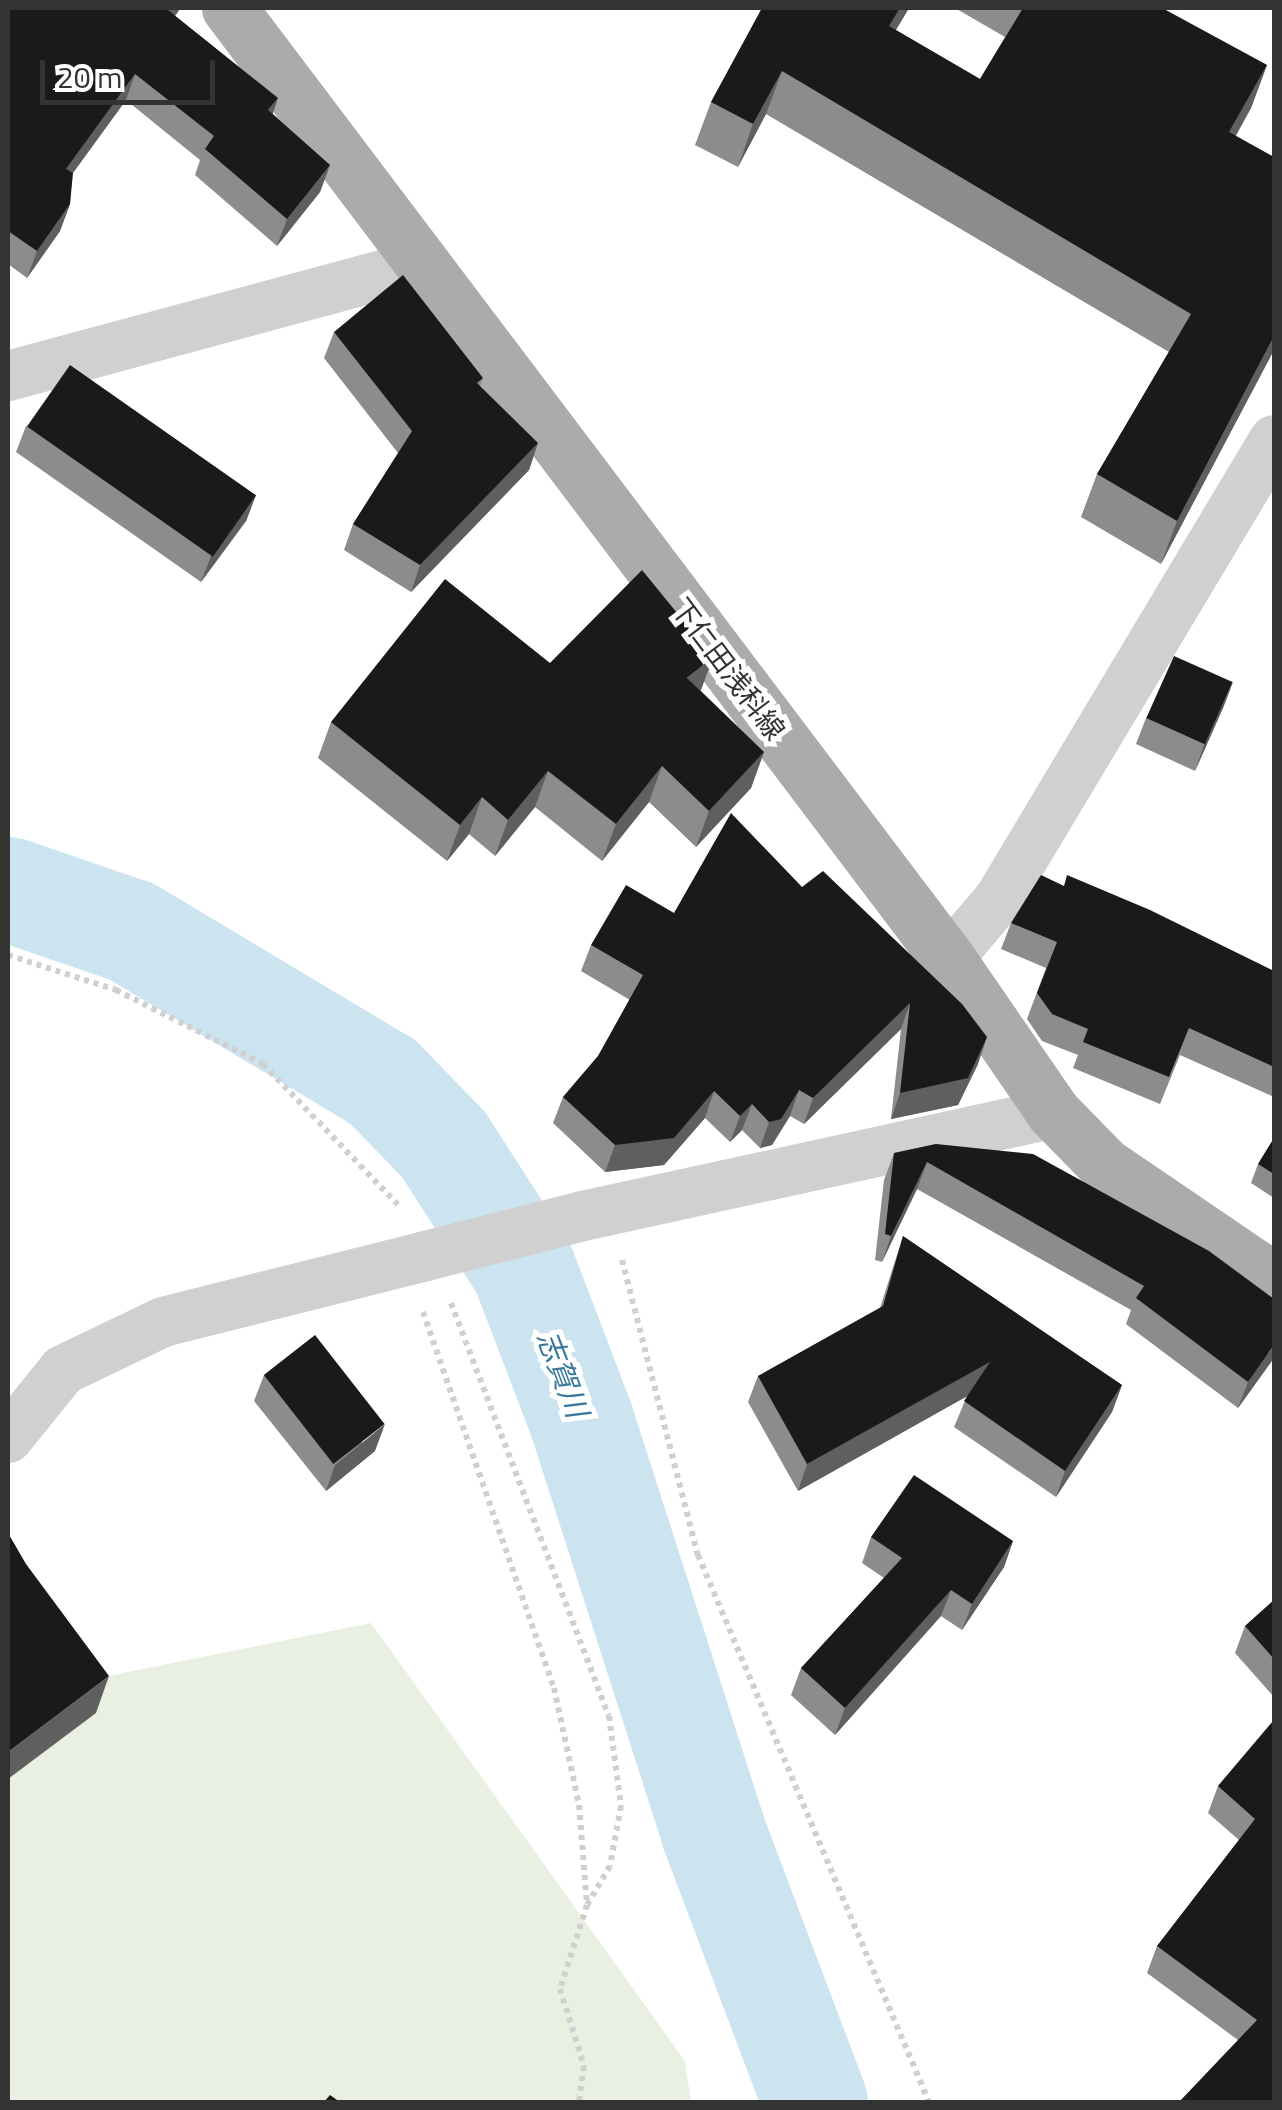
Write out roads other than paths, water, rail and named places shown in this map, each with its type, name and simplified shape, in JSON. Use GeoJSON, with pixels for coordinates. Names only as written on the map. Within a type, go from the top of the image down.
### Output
{"type":"FeatureCollection","features":[{"type":"Feature","properties":{"kind":"main road","name":"下仁田浅科線"},"geometry":{"type":"LineString","coordinates":[[229,8],[948,959],[1054,1113],[1106,1165],[1274,1280]]}},
{"type":"Feature","properties":{"kind":"street"},"geometry":{"type":"LineString","coordinates":[[8,376],[422,264]]}},
{"type":"Feature","properties":{"kind":"street"},"geometry":{"type":"LineString","coordinates":[[948,959],[999,899],[1262,493],[1274,440]]}},
{"type":"Feature","properties":{"kind":"street"},"geometry":{"type":"LineString","coordinates":[[8,1438],[63,1370],[163,1322],[596,1212],[1054,1113]]}},
{"type":"Feature","properties":{"kind":"waterway","name":"志賀川"},"geometry":{"type":"LineString","coordinates":[[8,889],[131,931],[382,1081],[443,1144],[523,1268],[581,1420],[713,1832],[815,2102]]}}]}
